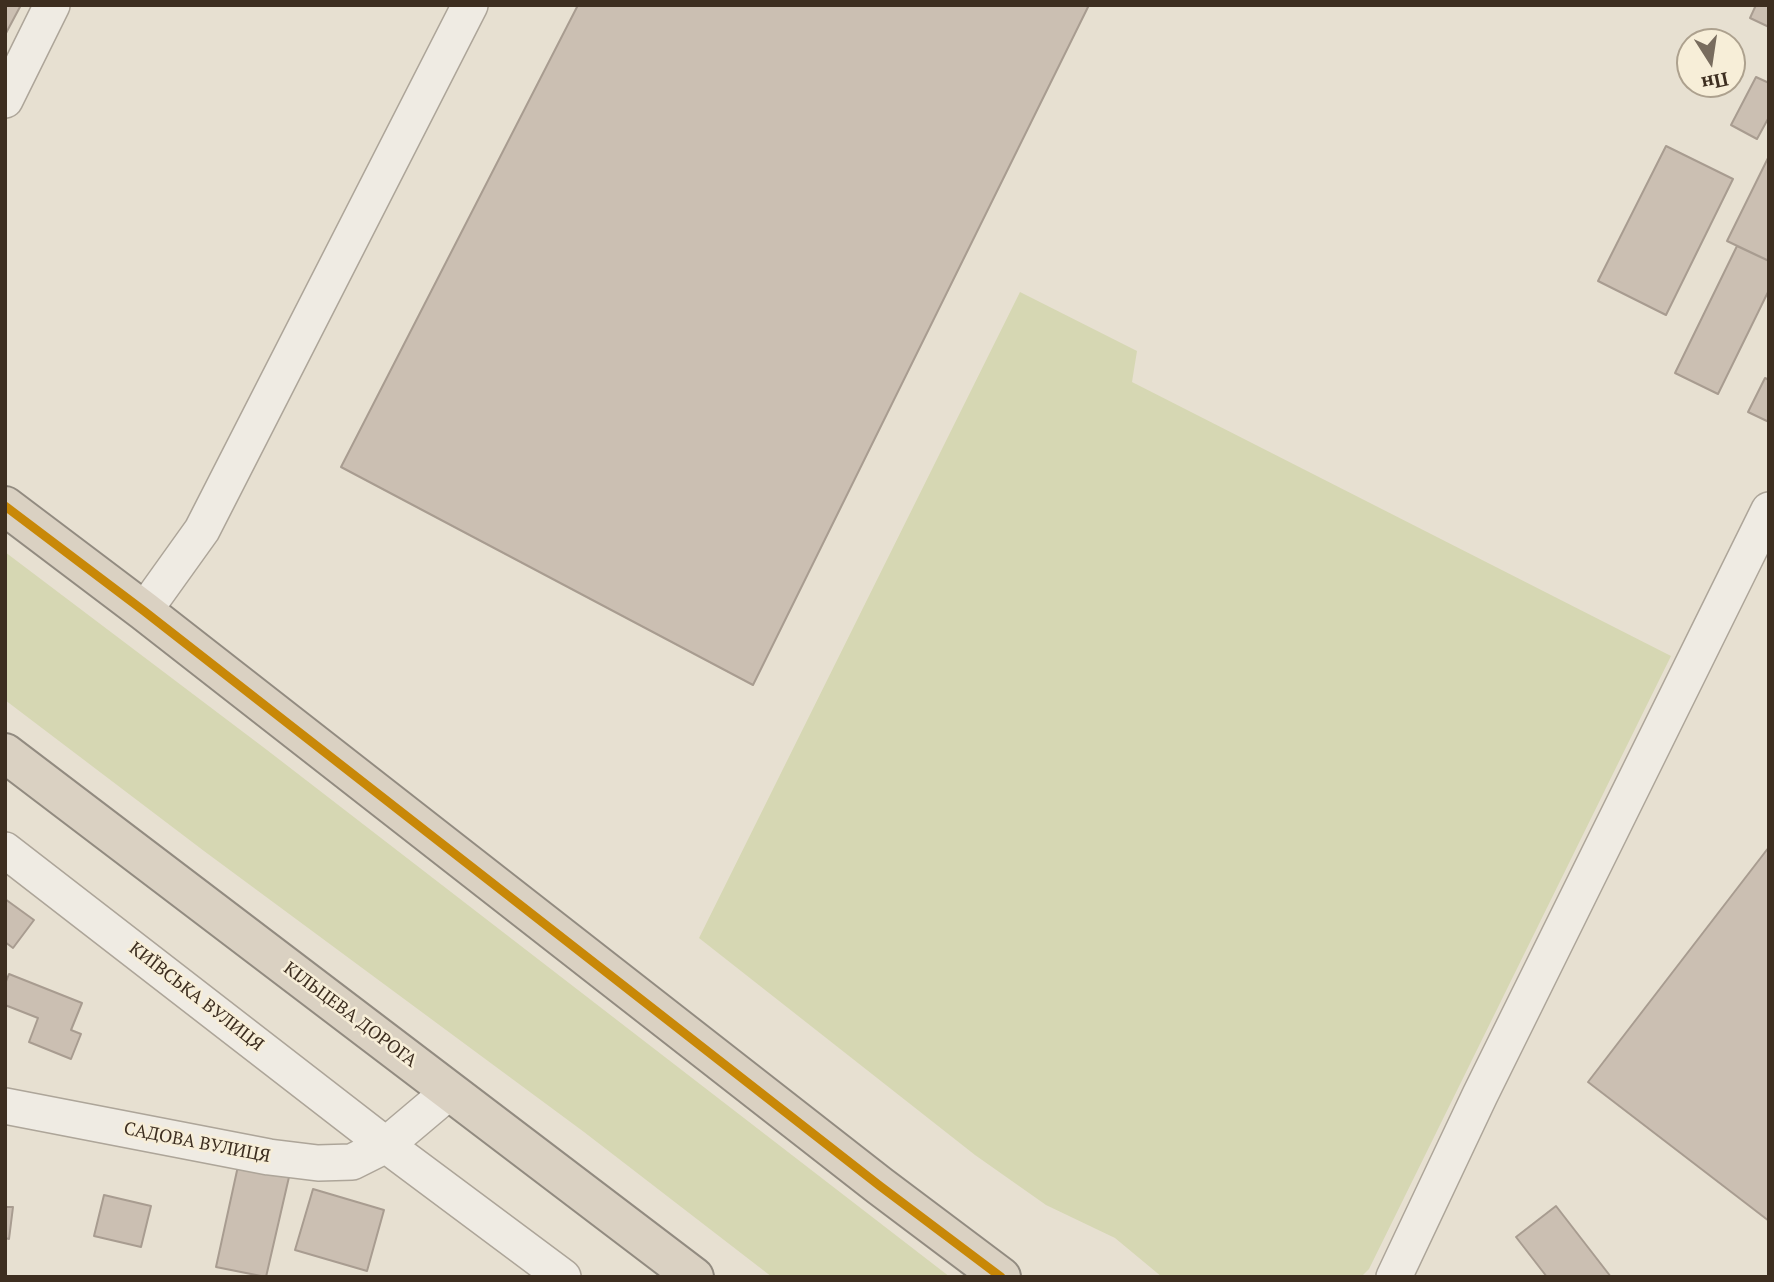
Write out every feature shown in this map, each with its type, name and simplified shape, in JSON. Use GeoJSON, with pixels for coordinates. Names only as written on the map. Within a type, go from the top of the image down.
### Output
{"type":"FeatureCollection","features":[{"type":"Feature","properties":{"kind":"highway"},"geometry":{"type":"LineString","coordinates":[[5,506],[144,611],[880,1186],[1001,1277]]}},
{"type":"Feature","properties":{"kind":"highway","name":"КІЛЬЦЕВА ДОРОГА"},"geometry":{"type":"LineString","coordinates":[[5,753],[694,1277]]}},
{"type":"Feature","properties":{"kind":"street"},"geometry":{"type":"LineString","coordinates":[[5,100],[52,5]]}},
{"type":"Feature","properties":{"kind":"street"},"geometry":{"type":"LineString","coordinates":[[144,611],[202,530],[470,5]]}},
{"type":"Feature","properties":{"kind":"street"},"geometry":{"type":"LineString","coordinates":[[1394,1277],[1479,1095],[1769,510]]}},
{"type":"Feature","properties":{"kind":"street","name":"КИЇВСЬКА ВУЛИЦЯ"},"geometry":{"type":"LineString","coordinates":[[5,850],[387,1145]]}},
{"type":"Feature","properties":{"kind":"street","name":"САДОВА ВУЛИЦЯ"},"geometry":{"type":"LineString","coordinates":[[5,1106],[268,1157],[318,1163],[352,1162],[387,1145],[450,1091]]}},
{"type":"Feature","properties":{"kind":"street"},"geometry":{"type":"LineString","coordinates":[[387,1145],[564,1277]]}},
{"type":"Feature","properties":{"kind":"green space"},"geometry":{"type":"Polygon","coordinates":[[[1020,292],[1137,351],[1132,382],[1671,656],[1369,1269],[1361,1277],[1162,1277],[1115,1238],[1046,1205],[975,1155],[699,938],[1020,292]]]}},
{"type":"Feature","properties":{"kind":"green space"},"geometry":{"type":"Polygon","coordinates":[[[5,552],[267,750],[950,1277],[772,1277],[584,1132],[5,700],[5,552]]]}},
{"type":"Feature","properties":{"kind":"building"},"geometry":{"type":"Polygon","coordinates":[[[5,5],[21,5],[5,35],[5,5]]]}},
{"type":"Feature","properties":{"kind":"building"},"geometry":{"type":"Polygon","coordinates":[[[578,5],[1089,5],[753,685],[341,467],[578,5]]]}},
{"type":"Feature","properties":{"kind":"building"},"geometry":{"type":"Polygon","coordinates":[[[1756,5],[1769,5],[1769,27],[1750,18],[1756,5]]]}},
{"type":"Feature","properties":{"kind":"building"},"geometry":{"type":"Polygon","coordinates":[[[1756,77],[1769,83],[1769,117],[1757,139],[1731,125],[1756,77]]]}},
{"type":"Feature","properties":{"kind":"building"},"geometry":{"type":"Polygon","coordinates":[[[1666,146],[1733,179],[1666,315],[1598,281],[1666,146]]]}},
{"type":"Feature","properties":{"kind":"building"},"geometry":{"type":"Polygon","coordinates":[[[1769,156],[1769,261],[1727,241],[1769,156]]]}},
{"type":"Feature","properties":{"kind":"building"},"geometry":{"type":"Polygon","coordinates":[[[1737,246],[1769,261],[1769,290],[1718,394],[1675,373],[1737,246]]]}},
{"type":"Feature","properties":{"kind":"building"},"geometry":{"type":"Polygon","coordinates":[[[1765,378],[1769,380],[1769,422],[1748,412],[1765,378]]]}},
{"type":"Feature","properties":{"kind":"building"},"geometry":{"type":"Polygon","coordinates":[[[1769,847],[1769,1221],[1588,1082],[1769,847]]]}},
{"type":"Feature","properties":{"kind":"building"},"geometry":{"type":"Polygon","coordinates":[[[5,899],[34,920],[13,948],[5,942],[5,899]]]}},
{"type":"Feature","properties":{"kind":"building"},"geometry":{"type":"Polygon","coordinates":[[[9,974],[82,1003],[71,1030],[81,1034],[71,1059],[29,1042],[38,1018],[5,1005],[5,984],[9,974]]]}},
{"type":"Feature","properties":{"kind":"building"},"geometry":{"type":"Polygon","coordinates":[[[238,1166],[289,1177],[266,1277],[216,1267],[238,1166]]]}},
{"type":"Feature","properties":{"kind":"building"},"geometry":{"type":"Polygon","coordinates":[[[313,1189],[384,1210],[367,1271],[295,1250],[313,1189]]]}},
{"type":"Feature","properties":{"kind":"building"},"geometry":{"type":"Polygon","coordinates":[[[104,1195],[151,1206],[141,1247],[94,1236],[104,1195]]]}},
{"type":"Feature","properties":{"kind":"building"},"geometry":{"type":"Polygon","coordinates":[[[1556,1206],[1611,1277],[1547,1277],[1516,1237],[1556,1206]]]}},
{"type":"Feature","properties":{"kind":"building"},"geometry":{"type":"Polygon","coordinates":[[[5,1207],[13,1207],[9,1239],[5,1238],[5,1207]]]}},
{"type":"Feature","properties":{"kind":"transit line"},"geometry":{"type":"LineString","coordinates":[[5,506],[144,611],[880,1186],[1001,1277]]}}]}
